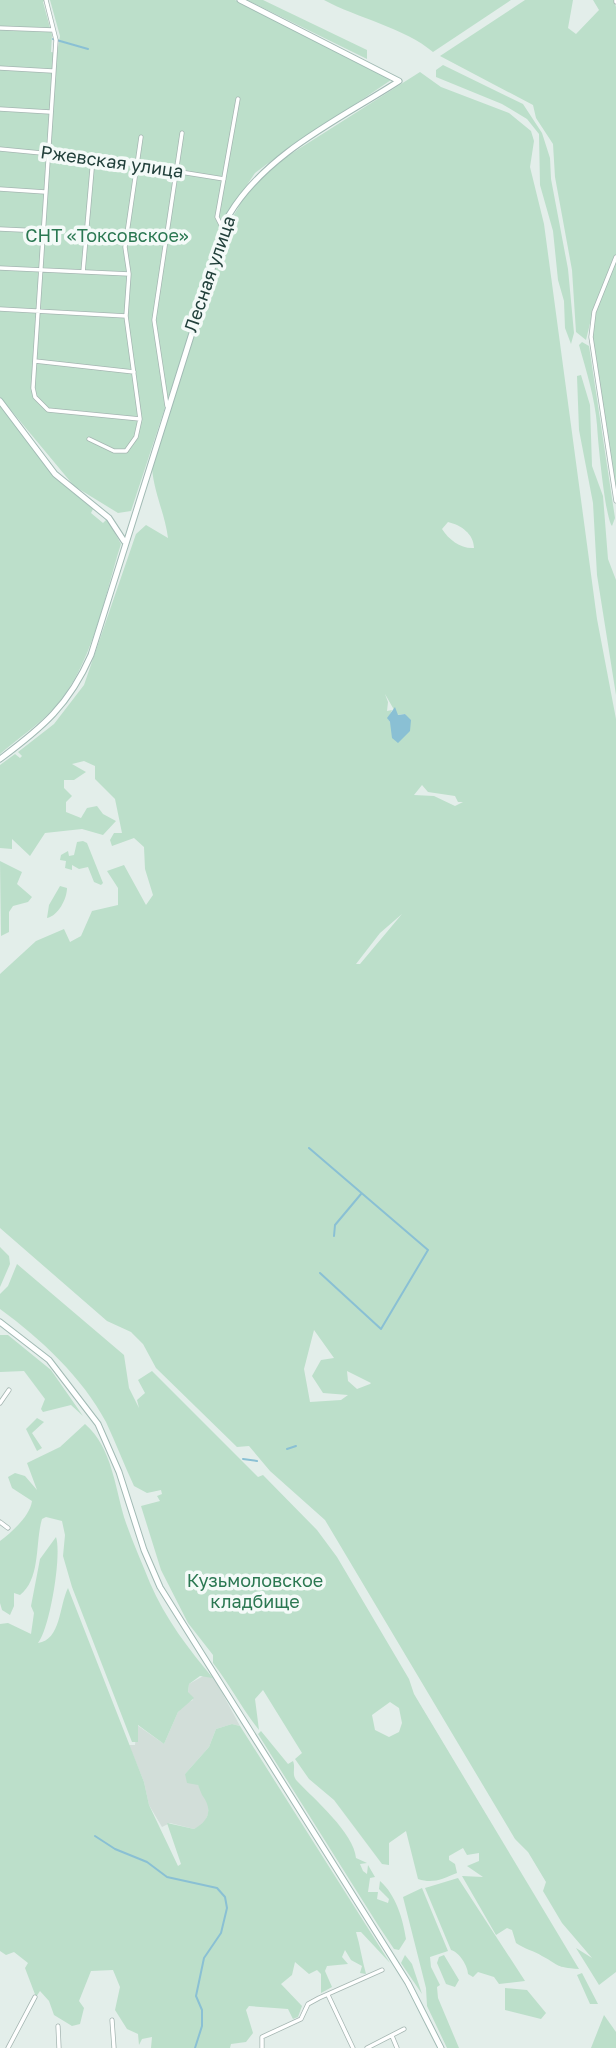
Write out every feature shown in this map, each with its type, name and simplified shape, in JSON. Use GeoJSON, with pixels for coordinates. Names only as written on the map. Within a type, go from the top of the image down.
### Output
{"type":"FeatureCollection","features":[{"type":"Feature","properties":{"kind":"street"},"geometry":{"type":"LineString","coordinates":[[46,0],[56,40],[33,388],[35,397],[48,410],[140,419]]}},
{"type":"Feature","properties":{"kind":"street","name":"Лесная улица"},"geometry":{"type":"LineString","coordinates":[[0,759],[51,719],[68,700],[91,655],[124,541],[223,229],[246,189],[274,163],[399,81],[240,0]]}},
{"type":"Feature","properties":{"kind":"street"},"geometry":{"type":"LineString","coordinates":[[0,28],[53,30]]}},
{"type":"Feature","properties":{"kind":"street"},"geometry":{"type":"LineString","coordinates":[[0,68],[52,71]]}},
{"type":"Feature","properties":{"kind":"street"},"geometry":{"type":"LineString","coordinates":[[223,229],[217,216],[238,99]]}},
{"type":"Feature","properties":{"kind":"street"},"geometry":{"type":"LineString","coordinates":[[0,108],[50,112]]}},
{"type":"Feature","properties":{"kind":"street"},"geometry":{"type":"LineString","coordinates":[[167,406],[154,320],[182,133]]}},
{"type":"Feature","properties":{"kind":"street"},"geometry":{"type":"LineString","coordinates":[[89,439],[114,451],[126,451],[136,437],[140,419],[126,316],[129,274],[125,240],[141,137]]}},
{"type":"Feature","properties":{"kind":"street","name":"Ржевская улица"},"geometry":{"type":"LineString","coordinates":[[0,149],[48,151],[224,179]]}},
{"type":"Feature","properties":{"kind":"street"},"geometry":{"type":"LineString","coordinates":[[83,272],[93,158]]}},
{"type":"Feature","properties":{"kind":"street"},"geometry":{"type":"LineString","coordinates":[[0,189],[45,192]]}},
{"type":"Feature","properties":{"kind":"street"},"geometry":{"type":"LineString","coordinates":[[0,229],[43,231]]}},
{"type":"Feature","properties":{"kind":"street"},"geometry":{"type":"LineString","coordinates":[[616,257],[594,312],[590,337],[616,501]]}},
{"type":"Feature","properties":{"kind":"street"},"geometry":{"type":"LineString","coordinates":[[0,268],[129,274]]}},
{"type":"Feature","properties":{"kind":"street"},"geometry":{"type":"LineString","coordinates":[[0,309],[126,316]]}},
{"type":"Feature","properties":{"kind":"street"},"geometry":{"type":"LineString","coordinates":[[35,361],[134,372]]}},
{"type":"Feature","properties":{"kind":"street"},"geometry":{"type":"LineString","coordinates":[[0,401],[55,474],[109,518],[124,541]]}},
{"type":"Feature","properties":{"kind":"street"},"geometry":{"type":"LineString","coordinates":[[2,1326],[49,1360],[98,1424],[119,1472],[144,1550],[160,1587],[408,1983],[441,2048]]}},
{"type":"Feature","properties":{"kind":"street"},"geometry":{"type":"LineString","coordinates":[[0,1403],[9,1390]]}},
{"type":"Feature","properties":{"kind":"street"},"geometry":{"type":"LineString","coordinates":[[0,1522],[8,1528]]}},
{"type":"Feature","properties":{"kind":"street"},"geometry":{"type":"LineString","coordinates":[[262,2048],[262,2039],[301,2019],[308,2004],[382,1970]]}},
{"type":"Feature","properties":{"kind":"street"},"geometry":{"type":"LineString","coordinates":[[328,1995],[354,2048]]}},
{"type":"Feature","properties":{"kind":"street"},"geometry":{"type":"LineString","coordinates":[[8,2048],[35,1997]]}},
{"type":"Feature","properties":{"kind":"street"},"geometry":{"type":"LineString","coordinates":[[113,2020],[114,2048]]}},
{"type":"Feature","properties":{"kind":"street"},"geometry":{"type":"LineString","coordinates":[[58,2026],[59,2048]]}},
{"type":"Feature","properties":{"kind":"street"},"geometry":{"type":"LineString","coordinates":[[367,2048],[404,2029]]}},
{"type":"Feature","properties":{"kind":"street"},"geometry":{"type":"LineString","coordinates":[[391,2036],[397,2048]]}},
{"type":"Feature","properties":{"kind":"shaded area"},"geometry":{"type":"Polygon","coordinates":[[[205,1675],[214,1678],[240,1726],[232,1724],[216,1729],[209,1747],[185,1774],[198,1785],[208,1803],[204,1824],[194,1829],[170,1823],[162,1827],[149,1805],[144,1782],[129,1745],[135,1745],[137,1725],[164,1744],[178,1712],[184,1704],[193,1700],[188,1693],[189,1684],[205,1675]]]}},
{"type":"Feature","properties":{"kind":"green space","name":"СНТ «Токсовское»"},"geometry":{"type":"Polygon","coordinates":[[[0,0],[45,0],[43,2],[52,35],[51,52],[57,53],[60,36],[50,0],[235,0],[387,75],[391,80],[255,173],[230,210],[131,511],[118,513],[74,486],[0,397],[0,0]]]}},
{"type":"Feature","properties":{"kind":"green space"},"geometry":{"type":"Polygon","coordinates":[[[247,0],[263,0],[367,50],[367,59],[247,0]]]}},
{"type":"Feature","properties":{"kind":"green space"},"geometry":{"type":"Polygon","coordinates":[[[324,0],[511,0],[433,52],[409,36],[324,0]]]}},
{"type":"Feature","properties":{"kind":"green space"},"geometry":{"type":"Polygon","coordinates":[[[525,0],[573,0],[568,28],[576,34],[599,10],[593,0],[614,0],[616,7],[616,255],[593,311],[586,340],[576,332],[572,270],[555,177],[553,144],[536,118],[533,105],[440,56],[525,0]]]}},
{"type":"Feature","properties":{"kind":"green space"},"geometry":{"type":"Polygon","coordinates":[[[443,65],[523,104],[542,133],[550,158],[551,179],[568,269],[574,333],[571,344],[565,328],[564,301],[558,280],[553,231],[540,185],[539,134],[527,119],[502,104],[436,77],[436,70],[443,65]]]}},
{"type":"Feature","properties":{"kind":"green space"},"geometry":{"type":"Polygon","coordinates":[[[420,72],[441,87],[509,113],[531,131],[534,141],[530,167],[544,224],[597,619],[616,719],[616,1972],[599,1985],[576,1948],[592,1958],[562,1923],[543,1891],[546,1882],[528,1852],[515,1839],[325,1520],[270,1471],[249,1446],[237,1447],[156,1368],[143,1344],[131,1332],[107,1321],[0,1228],[0,974],[36,941],[64,929],[70,942],[81,936],[92,911],[118,905],[118,888],[107,871],[124,865],[146,905],[153,895],[145,869],[144,847],[134,838],[112,846],[110,840],[114,833],[122,833],[115,799],[95,779],[95,766],[84,761],[72,764],[86,772],[74,780],[64,780],[64,788],[72,796],[66,802],[66,812],[81,818],[87,808],[97,806],[103,814],[116,821],[103,835],[82,829],[45,833],[30,856],[12,839],[12,849],[0,848],[0,765],[15,754],[20,758],[22,756],[18,752],[54,724],[84,685],[136,534],[146,525],[168,538],[152,468],[225,230],[248,191],[275,164],[420,72]],[[448,522],[442,529],[456,543],[474,548],[472,538],[458,525],[448,522]],[[385,694],[387,711],[392,710],[388,719],[401,739],[410,723],[405,714],[397,715],[385,694]],[[422,785],[414,795],[434,796],[455,806],[463,802],[458,802],[455,796],[428,792],[422,785]],[[402,914],[380,933],[356,964],[360,964],[402,914]],[[314,1330],[304,1369],[310,1402],[341,1400],[348,1395],[323,1393],[312,1376],[321,1360],[334,1358],[314,1330]],[[347,1371],[348,1381],[357,1389],[371,1383],[347,1371]]]}},
{"type":"Feature","properties":{"kind":"green space"},"geometry":{"type":"Polygon","coordinates":[[[616,259],[616,492],[592,337],[595,312],[616,259]]]}},
{"type":"Feature","properties":{"kind":"green space"},"geometry":{"type":"Polygon","coordinates":[[[582,342],[589,346],[615,518],[612,526],[604,495],[594,405],[579,345],[582,342]]]}},
{"type":"Feature","properties":{"kind":"green space"},"geometry":{"type":"Polygon","coordinates":[[[581,375],[590,405],[592,466],[603,496],[608,559],[616,580],[616,695],[597,575],[593,503],[579,430],[577,376],[581,375]]]}},
{"type":"Feature","properties":{"kind":"green space"},"geometry":{"type":"Polygon","coordinates":[[[0,406],[54,477],[93,509],[91,513],[103,523],[107,519],[121,544],[96,630],[79,672],[54,708],[0,754],[0,406]]]}},
{"type":"Feature","properties":{"kind":"green space"},"geometry":{"type":"Polygon","coordinates":[[[77,842],[87,843],[103,883],[101,885],[94,882],[88,867],[79,869],[72,865],[72,870],[65,868],[66,861],[60,860],[61,855],[68,851],[69,856],[74,855],[77,842]]]}},
{"type":"Feature","properties":{"kind":"green space"},"geometry":{"type":"Polygon","coordinates":[[[0,861],[22,872],[17,884],[32,897],[28,902],[13,906],[9,912],[9,932],[1,936],[0,861]]]}},
{"type":"Feature","properties":{"kind":"green space"},"geometry":{"type":"Polygon","coordinates":[[[60,886],[67,888],[64,902],[55,914],[47,918],[49,905],[60,886]]]}},
{"type":"Feature","properties":{"kind":"green space"},"geometry":{"type":"Polygon","coordinates":[[[0,1247],[9,1256],[10,1264],[0,1287],[0,1247]]]}},
{"type":"Feature","properties":{"kind":"green space","name":"Кузьмоловское кладбище"},"geometry":{"type":"Polygon","coordinates":[[[17,1264],[124,1355],[129,1388],[139,1408],[137,1400],[145,1393],[138,1380],[152,1371],[258,1477],[263,1475],[317,1530],[337,1557],[409,1679],[414,1694],[579,1969],[558,1966],[519,1945],[512,1930],[507,1928],[496,1935],[462,1876],[483,1877],[467,1866],[479,1861],[479,1853],[467,1855],[463,1848],[449,1856],[457,1873],[433,1881],[418,1879],[406,1831],[389,1843],[389,1865],[382,1864],[334,1800],[309,1779],[295,1759],[302,1753],[263,1690],[255,1699],[259,1730],[213,1663],[213,1655],[188,1623],[161,1570],[141,1506],[160,1501],[157,1496],[162,1494],[161,1490],[147,1493],[134,1486],[106,1422],[73,1374],[45,1346],[0,1309],[0,1294],[8,1286],[17,1264]],[[390,1702],[372,1715],[375,1730],[389,1737],[399,1732],[402,1723],[399,1708],[390,1702]]]}},
{"type":"Feature","properties":{"kind":"green space"},"geometry":{"type":"Polygon","coordinates":[[[0,1335],[8,1335],[51,1370],[83,1416],[71,1405],[43,1412],[41,1409],[45,1399],[24,1371],[0,1372],[0,1335]]]}},
{"type":"Feature","properties":{"kind":"green space"},"geometry":{"type":"Polygon","coordinates":[[[37,1418],[44,1422],[32,1433],[42,1448],[37,1451],[26,1429],[37,1418]]]}},
{"type":"Feature","properties":{"kind":"green space"},"geometry":{"type":"Polygon","coordinates":[[[85,1424],[102,1445],[107,1457],[126,1523],[156,1596],[178,1633],[213,1678],[200,1676],[189,1684],[188,1692],[194,1698],[178,1712],[164,1744],[138,1725],[138,1742],[132,1742],[72,1587],[63,1556],[65,1535],[62,1521],[46,1517],[42,1519],[34,1570],[27,1588],[20,1595],[14,1593],[14,1606],[10,1615],[2,1610],[0,1603],[0,1541],[24,1518],[32,1501],[12,1488],[8,1477],[15,1473],[25,1476],[37,1490],[27,1463],[60,1447],[85,1424]]]}},
{"type":"Feature","properties":{"kind":"green space"},"geometry":{"type":"Polygon","coordinates":[[[56,1537],[54,1591],[47,1622],[38,1643],[46,1641],[55,1629],[68,1588],[144,1782],[149,1805],[178,1866],[181,1864],[167,1823],[194,1829],[208,1814],[208,1805],[198,1785],[187,1783],[185,1774],[209,1747],[216,1729],[232,1724],[240,1726],[390,1963],[361,1932],[356,1932],[366,1974],[360,1973],[362,1966],[351,1960],[345,1950],[342,1957],[348,1964],[327,1966],[325,1971],[332,1987],[321,1993],[321,1974],[317,1970],[309,1974],[295,1962],[292,1975],[281,1984],[302,2006],[298,2017],[293,2019],[288,2009],[249,2006],[246,2010],[253,2033],[246,2042],[231,2044],[230,2048],[151,2048],[152,2037],[142,2039],[139,2045],[138,2034],[127,2029],[115,2010],[120,1987],[113,1970],[91,1971],[79,2001],[84,2008],[80,2024],[72,2026],[54,2015],[49,2001],[40,1991],[36,1997],[25,1968],[28,1963],[14,1952],[6,1955],[0,1951],[0,1624],[8,1623],[31,1634],[34,1613],[31,1606],[40,1559],[56,1537]]]}},
{"type":"Feature","properties":{"kind":"green space"},"geometry":{"type":"Polygon","coordinates":[[[261,1731],[288,1764],[293,1761],[295,1779],[341,1827],[354,1848],[356,1858],[367,1863],[360,1864],[363,1871],[367,1874],[368,1865],[375,1877],[370,1878],[368,1892],[378,1892],[377,1899],[388,1903],[389,1899],[379,1889],[380,1881],[390,1893],[401,1916],[406,1939],[399,1950],[394,1949],[378,1925],[258,1734],[261,1731]]]}},
{"type":"Feature","properties":{"kind":"green space"},"geometry":{"type":"Polygon","coordinates":[[[458,1878],[525,1981],[499,1984],[494,1977],[478,1972],[473,1977],[468,1974],[460,1956],[451,1950],[425,1888],[458,1878]]]}},
{"type":"Feature","properties":{"kind":"green space"},"geometry":{"type":"Polygon","coordinates":[[[422,1888],[448,1951],[430,1957],[431,1967],[440,1985],[437,1987],[438,1998],[459,2048],[447,2048],[427,2006],[426,1988],[403,1897],[422,1888]]]}},
{"type":"Feature","properties":{"kind":"green space"},"geometry":{"type":"Polygon","coordinates":[[[405,1955],[412,1964],[422,1994],[401,1963],[405,1955]]]}},
{"type":"Feature","properties":{"kind":"green space"},"geometry":{"type":"Polygon","coordinates":[[[444,1955],[459,1980],[455,1987],[446,1984],[437,1963],[439,1957],[444,1955]]]}},
{"type":"Feature","properties":{"kind":"green space"},"geometry":{"type":"Polygon","coordinates":[[[582,1973],[598,2004],[590,2004],[577,1975],[582,1973]]]}},
{"type":"Feature","properties":{"kind":"green space"},"geometry":{"type":"Polygon","coordinates":[[[505,1988],[527,1990],[546,2013],[541,2019],[505,2010],[505,1988]]]}},
{"type":"Feature","properties":{"kind":"green space"},"geometry":{"type":"Polygon","coordinates":[[[604,2015],[616,2032],[616,2048],[591,2048],[604,2015]]]}},
{"type":"Feature","properties":{"kind":"water"},"geometry":{"type":"Polygon","coordinates":[[[395,707],[398,715],[405,714],[411,720],[410,731],[398,743],[392,738],[387,718],[395,707]]]}},
{"type":"Feature","properties":{"kind":"waterway"},"geometry":{"type":"LineString","coordinates":[[53,39],[88,49]]}},
{"type":"Feature","properties":{"kind":"waterway"},"geometry":{"type":"LineString","coordinates":[[309,1148],[428,1250],[381,1329],[320,1273]]}},
{"type":"Feature","properties":{"kind":"waterway"},"geometry":{"type":"LineString","coordinates":[[334,1236],[335,1225],[361,1194]]}},
{"type":"Feature","properties":{"kind":"waterway"},"geometry":{"type":"LineString","coordinates":[[287,1449],[296,1446]]}},
{"type":"Feature","properties":{"kind":"waterway"},"geometry":{"type":"LineString","coordinates":[[243,1459],[257,1461]]}},
{"type":"Feature","properties":{"kind":"waterway"},"geometry":{"type":"LineString","coordinates":[[95,1836],[115,1849],[147,1862],[167,1877],[217,1888],[225,1897],[227,1908],[221,1933],[204,1958],[196,1996],[202,2010],[202,2026],[195,2048]]}}]}
